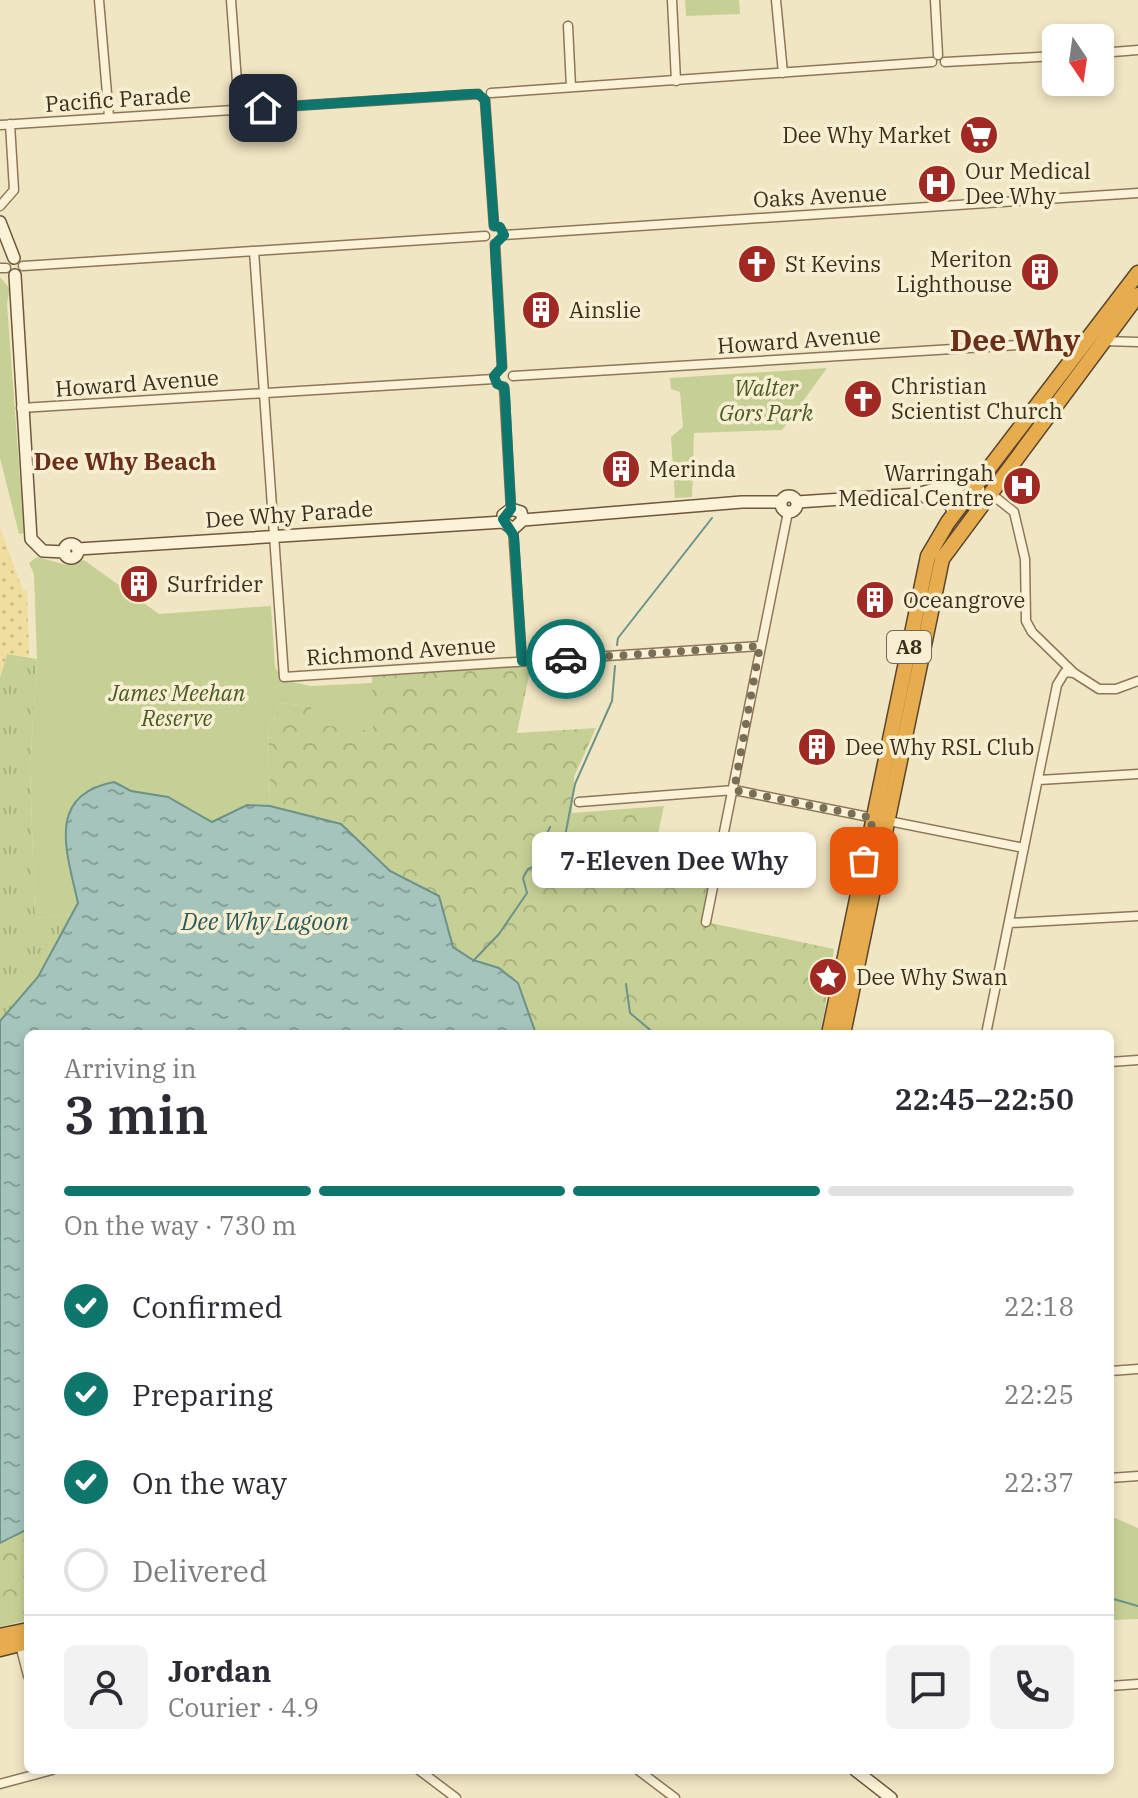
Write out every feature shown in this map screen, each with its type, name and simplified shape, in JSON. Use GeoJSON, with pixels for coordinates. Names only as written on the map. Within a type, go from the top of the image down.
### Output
{"type":"FeatureCollection","features":[{"type":"Feature","properties":{"kind":"highway","name":"A8"},"geometry":{"type":"LineString","coordinates":[[844,1030],[922,573],[940,534],[1138,273]]}},
{"type":"Feature","properties":{"kind":"highway","name":"A8"},"geometry":{"type":"LineString","coordinates":[[831,1030],[939,567],[989,493],[1138,295]]}},
{"type":"Feature","properties":{"kind":"highway"},"geometry":{"type":"LineString","coordinates":[[0,1636],[23,1637]]}},
{"type":"Feature","properties":{"kind":"highway"},"geometry":{"type":"LineString","coordinates":[[0,1649],[23,1637]]}},
{"type":"Feature","properties":{"kind":"main road"},"geometry":{"type":"LineString","coordinates":[[0,222],[12,267],[21,408]]}},
{"type":"Feature","properties":{"kind":"main road","name":"Dee Why Parade"},"geometry":{"type":"LineString","coordinates":[[21,408],[31,539],[43,551],[65,552],[70,544],[78,549],[274,535],[508,526]]}},
{"type":"Feature","properties":{"kind":"main road"},"geometry":{"type":"LineString","coordinates":[[917,494],[925,490],[973,489],[989,493]]}},
{"type":"Feature","properties":{"kind":"main road"},"geometry":{"type":"LineString","coordinates":[[523,520],[521,512],[511,509],[503,515],[508,526],[523,520],[742,502],[785,507],[789,496],[797,502],[917,494],[944,498],[952,508],[953,517]]}},
{"type":"Feature","properties":{"kind":"main road"},"geometry":{"type":"LineString","coordinates":[[860,1774],[891,1798]]}},
{"type":"Feature","properties":{"kind":"street"},"geometry":{"type":"LineString","coordinates":[[99,0],[109,117]]}},
{"type":"Feature","properties":{"kind":"street"},"geometry":{"type":"LineString","coordinates":[[231,0],[239,109]]}},
{"type":"Feature","properties":{"kind":"street"},"geometry":{"type":"LineString","coordinates":[[672,0],[676,81]]}},
{"type":"Feature","properties":{"kind":"street"},"geometry":{"type":"LineString","coordinates":[[776,0],[783,73]]}},
{"type":"Feature","properties":{"kind":"street"},"geometry":{"type":"LineString","coordinates":[[935,0],[938,60]]}},
{"type":"Feature","properties":{"kind":"street"},"geometry":{"type":"LineString","coordinates":[[568,26],[571,87]]}},
{"type":"Feature","properties":{"kind":"street"},"geometry":{"type":"LineString","coordinates":[[1114,52],[1138,50]]}},
{"type":"Feature","properties":{"kind":"street","name":"Pacific Parade"},"geometry":{"type":"LineString","coordinates":[[5,124],[484,96],[938,60],[1042,56]]}},
{"type":"Feature","properties":{"kind":"street"},"geometry":{"type":"LineString","coordinates":[[484,96],[494,226]]}},
{"type":"Feature","properties":{"kind":"street"},"geometry":{"type":"LineString","coordinates":[[0,206],[14,190],[5,124]]}},
{"type":"Feature","properties":{"kind":"street","name":"Oaks Avenue"},"geometry":{"type":"LineString","coordinates":[[504,235],[1138,193]]}},
{"type":"Feature","properties":{"kind":"street"},"geometry":{"type":"LineString","coordinates":[[485,236],[488,228],[500,227],[504,235],[495,244]]}},
{"type":"Feature","properties":{"kind":"street"},"geometry":{"type":"LineString","coordinates":[[12,267],[485,236],[495,244],[502,367],[494,379],[504,387],[511,509]]}},
{"type":"Feature","properties":{"kind":"street"},"geometry":{"type":"LineString","coordinates":[[254,251],[274,535]]}},
{"type":"Feature","properties":{"kind":"street","name":"Howard Avenue"},"geometry":{"type":"LineString","coordinates":[[513,376],[1087,341],[1138,342]]}},
{"type":"Feature","properties":{"kind":"street"},"geometry":{"type":"LineString","coordinates":[[502,367],[513,376],[510,384],[504,387]]}},
{"type":"Feature","properties":{"kind":"street","name":"Howard Avenue"},"geometry":{"type":"LineString","coordinates":[[21,408],[494,379]]}},
{"type":"Feature","properties":{"kind":"street"},"geometry":{"type":"LineString","coordinates":[[989,493],[1014,512],[1025,559],[1029,627],[1074,673],[1105,690],[1138,681]]}},
{"type":"Feature","properties":{"kind":"street"},"geometry":{"type":"LineString","coordinates":[[706,922],[734,790],[785,507]]}},
{"type":"Feature","properties":{"kind":"street"},"geometry":{"type":"LineString","coordinates":[[508,526],[522,661]]}},
{"type":"Feature","properties":{"kind":"street","name":"Richmond Avenue"},"geometry":{"type":"LineString","coordinates":[[274,535],[284,677],[760,646]]}},
{"type":"Feature","properties":{"kind":"street"},"geometry":{"type":"LineString","coordinates":[[987,1030],[1057,685],[1065,672],[1074,673]]}},
{"type":"Feature","properties":{"kind":"street"},"geometry":{"type":"LineString","coordinates":[[1039,780],[1138,774]]}},
{"type":"Feature","properties":{"kind":"street"},"geometry":{"type":"LineString","coordinates":[[579,802],[734,790],[1024,848]]}},
{"type":"Feature","properties":{"kind":"street"},"geometry":{"type":"LineString","coordinates":[[1010,923],[1138,916]]}},
{"type":"Feature","properties":{"kind":"street"},"geometry":{"type":"LineString","coordinates":[[1114,1062],[1138,1060]]}},
{"type":"Feature","properties":{"kind":"street"},"geometry":{"type":"LineString","coordinates":[[1114,1371],[1138,1369]]}},
{"type":"Feature","properties":{"kind":"street"},"geometry":{"type":"LineString","coordinates":[[1114,1478],[1138,1476]]}},
{"type":"Feature","properties":{"kind":"street"},"geometry":{"type":"LineString","coordinates":[[1114,1686],[1138,1684]]}},
{"type":"Feature","properties":{"kind":"street"},"geometry":{"type":"LineString","coordinates":[[0,1784],[37,1774]]}},
{"type":"Feature","properties":{"kind":"street"},"geometry":{"type":"LineString","coordinates":[[424,1774],[456,1798]]}},
{"type":"Feature","properties":{"kind":"street"},"geometry":{"type":"LineString","coordinates":[[643,1774],[675,1798]]}},
{"type":"Feature","properties":{"kind":"green space"},"geometry":{"type":"Polygon","coordinates":[[[685,0],[739,0],[740,14],[686,16],[685,0]]]}},
{"type":"Feature","properties":{"kind":"green space"},"geometry":{"type":"Polygon","coordinates":[[[0,277],[10,289],[7,304],[24,533],[19,534],[0,458],[0,277]]]}},
{"type":"Feature","properties":{"kind":"green space","name":"Walter Gors Park"},"geometry":{"type":"Polygon","coordinates":[[[827,368],[782,430],[694,433],[692,497],[675,498],[671,437],[683,427],[680,392],[671,389],[670,378],[827,368]]]}},
{"type":"Feature","properties":{"kind":"green space","name":"James Meehan Reserve"},"geometry":{"type":"Polygon","coordinates":[[[37,557],[67,565],[84,560],[159,614],[271,606],[275,667],[283,680],[311,686],[372,683],[373,731],[320,725],[310,706],[281,703],[268,730],[270,806],[247,805],[212,822],[168,797],[131,791],[114,782],[67,854],[78,903],[73,914],[35,918],[30,767],[37,659],[34,574],[29,563],[37,557]]]}},
{"type":"Feature","properties":{"kind":"green space"},"geometry":{"type":"Polygon","coordinates":[[[7,654],[37,659],[30,767],[35,918],[73,914],[38,977],[0,1021],[0,677],[7,654]]]}},
{"type":"Feature","properties":{"kind":"green space"},"geometry":{"type":"Polygon","coordinates":[[[532,661],[517,733],[596,728],[574,777],[572,813],[664,806],[651,866],[718,863],[706,922],[834,949],[822,1030],[534,1030],[513,980],[499,968],[473,960],[453,947],[438,896],[390,871],[341,824],[270,806],[268,730],[281,703],[310,706],[372,731],[372,670],[532,661]]]}},
{"type":"Feature","properties":{"kind":"green space"},"geometry":{"type":"Polygon","coordinates":[[[1114,1518],[1138,1528],[1138,1619],[1114,1620],[1114,1518]]]}},
{"type":"Feature","properties":{"kind":"green space"},"geometry":{"type":"Polygon","coordinates":[[[24,1531],[24,1621],[0,1627],[0,1543],[24,1531]]]}},
{"type":"Feature","properties":{"kind":"sand","name":"Dee Why Beach"},"geometry":{"type":"Polygon","coordinates":[[[0,527],[23,591],[27,591],[29,657],[7,654],[0,677],[0,527]]]}},
{"type":"Feature","properties":{"kind":"water","name":"Dee Why Lagoon"},"geometry":{"type":"Polygon","coordinates":[[[114,782],[131,791],[168,797],[212,822],[247,805],[270,806],[341,824],[390,871],[439,896],[453,947],[473,960],[499,968],[518,983],[535,1030],[24,1030],[24,1531],[0,1543],[0,1021],[38,977],[78,903],[69,865],[66,829],[69,813],[78,799],[92,789],[114,782]]]}},
{"type":"Feature","properties":{"kind":"waterway"},"geometry":{"type":"LineString","coordinates":[[617,645],[618,638],[712,518]]}},
{"type":"Feature","properties":{"kind":"waterway"},"geometry":{"type":"LineString","coordinates":[[473,961],[499,934],[527,893],[523,878],[528,869],[533,867],[546,872],[562,852],[575,784],[612,701],[615,666]]}},
{"type":"Feature","properties":{"kind":"waterway"},"geometry":{"type":"LineString","coordinates":[[533,867],[550,827]]}},
{"type":"Feature","properties":{"kind":"waterway"},"geometry":{"type":"LineString","coordinates":[[626,984],[630,1013],[650,1030]]}},
{"type":"Feature","properties":{"kind":"waterway"},"geometry":{"type":"LineString","coordinates":[[1114,1599],[1138,1606]]}},
{"type":"Feature","properties":{"kind":"way so far"},"geometry":{"type":"LineString","coordinates":[[566,659],[760,646],[734,790],[873,818],[864,861]]}},
{"type":"Feature","properties":{"kind":"place","name":"Dee Why Market"},"geometry":{"type":"Point","coordinates":[979,135]}},
{"type":"Feature","properties":{"kind":"place","name":"Our Medical Dee Why"},"geometry":{"type":"Point","coordinates":[937,184]}},
{"type":"Feature","properties":{"kind":"place","name":"St Kevins"},"geometry":{"type":"Point","coordinates":[757,264]}},
{"type":"Feature","properties":{"kind":"place","name":"Meriton Lighthouse"},"geometry":{"type":"Point","coordinates":[1040,272]}},
{"type":"Feature","properties":{"kind":"place","name":"Ainslie"},"geometry":{"type":"Point","coordinates":[541,310]}},
{"type":"Feature","properties":{"kind":"place","name":"Christian Scientist Church"},"geometry":{"type":"Point","coordinates":[863,399]}},
{"type":"Feature","properties":{"kind":"place","name":"Merinda"},"geometry":{"type":"Point","coordinates":[621,469]}},
{"type":"Feature","properties":{"kind":"place","name":"Warringah Medical Centre"},"geometry":{"type":"Point","coordinates":[1022,486]}},
{"type":"Feature","properties":{"kind":"place","name":"Surfrider"},"geometry":{"type":"Point","coordinates":[139,584]}},
{"type":"Feature","properties":{"kind":"place","name":"Oceangrove"},"geometry":{"type":"Point","coordinates":[875,600]}},
{"type":"Feature","properties":{"kind":"place","name":"Dee Why RSL Club"},"geometry":{"type":"Point","coordinates":[817,747]}},
{"type":"Feature","properties":{"kind":"place","name":"7-Eleven Dee Why"},"geometry":{"type":"Point","coordinates":[864,861]}},
{"type":"Feature","properties":{"kind":"place","name":"Dee Why Swan"},"geometry":{"type":"Point","coordinates":[828,977]}},
{"type":"Feature","properties":{"kind":"district","name":"Dee Why"},"geometry":{"type":"Point","coordinates":[1015,341]}},
{"type":"Feature","properties":{"kind":"district","name":"Dee Why Beach"},"geometry":{"type":"Point","coordinates":[125,462]}},
{"type":"Feature","properties":{"kind":"route"},"geometry":{"type":"LineString","coordinates":[[263,108],[471,94],[478,94],[485,100],[494,226],[500,227],[504,235],[495,244],[502,367],[494,376],[495,382],[504,387],[505,393],[511,509],[503,519],[504,525],[513,529],[514,536],[522,661],[566,659]]}}]}
